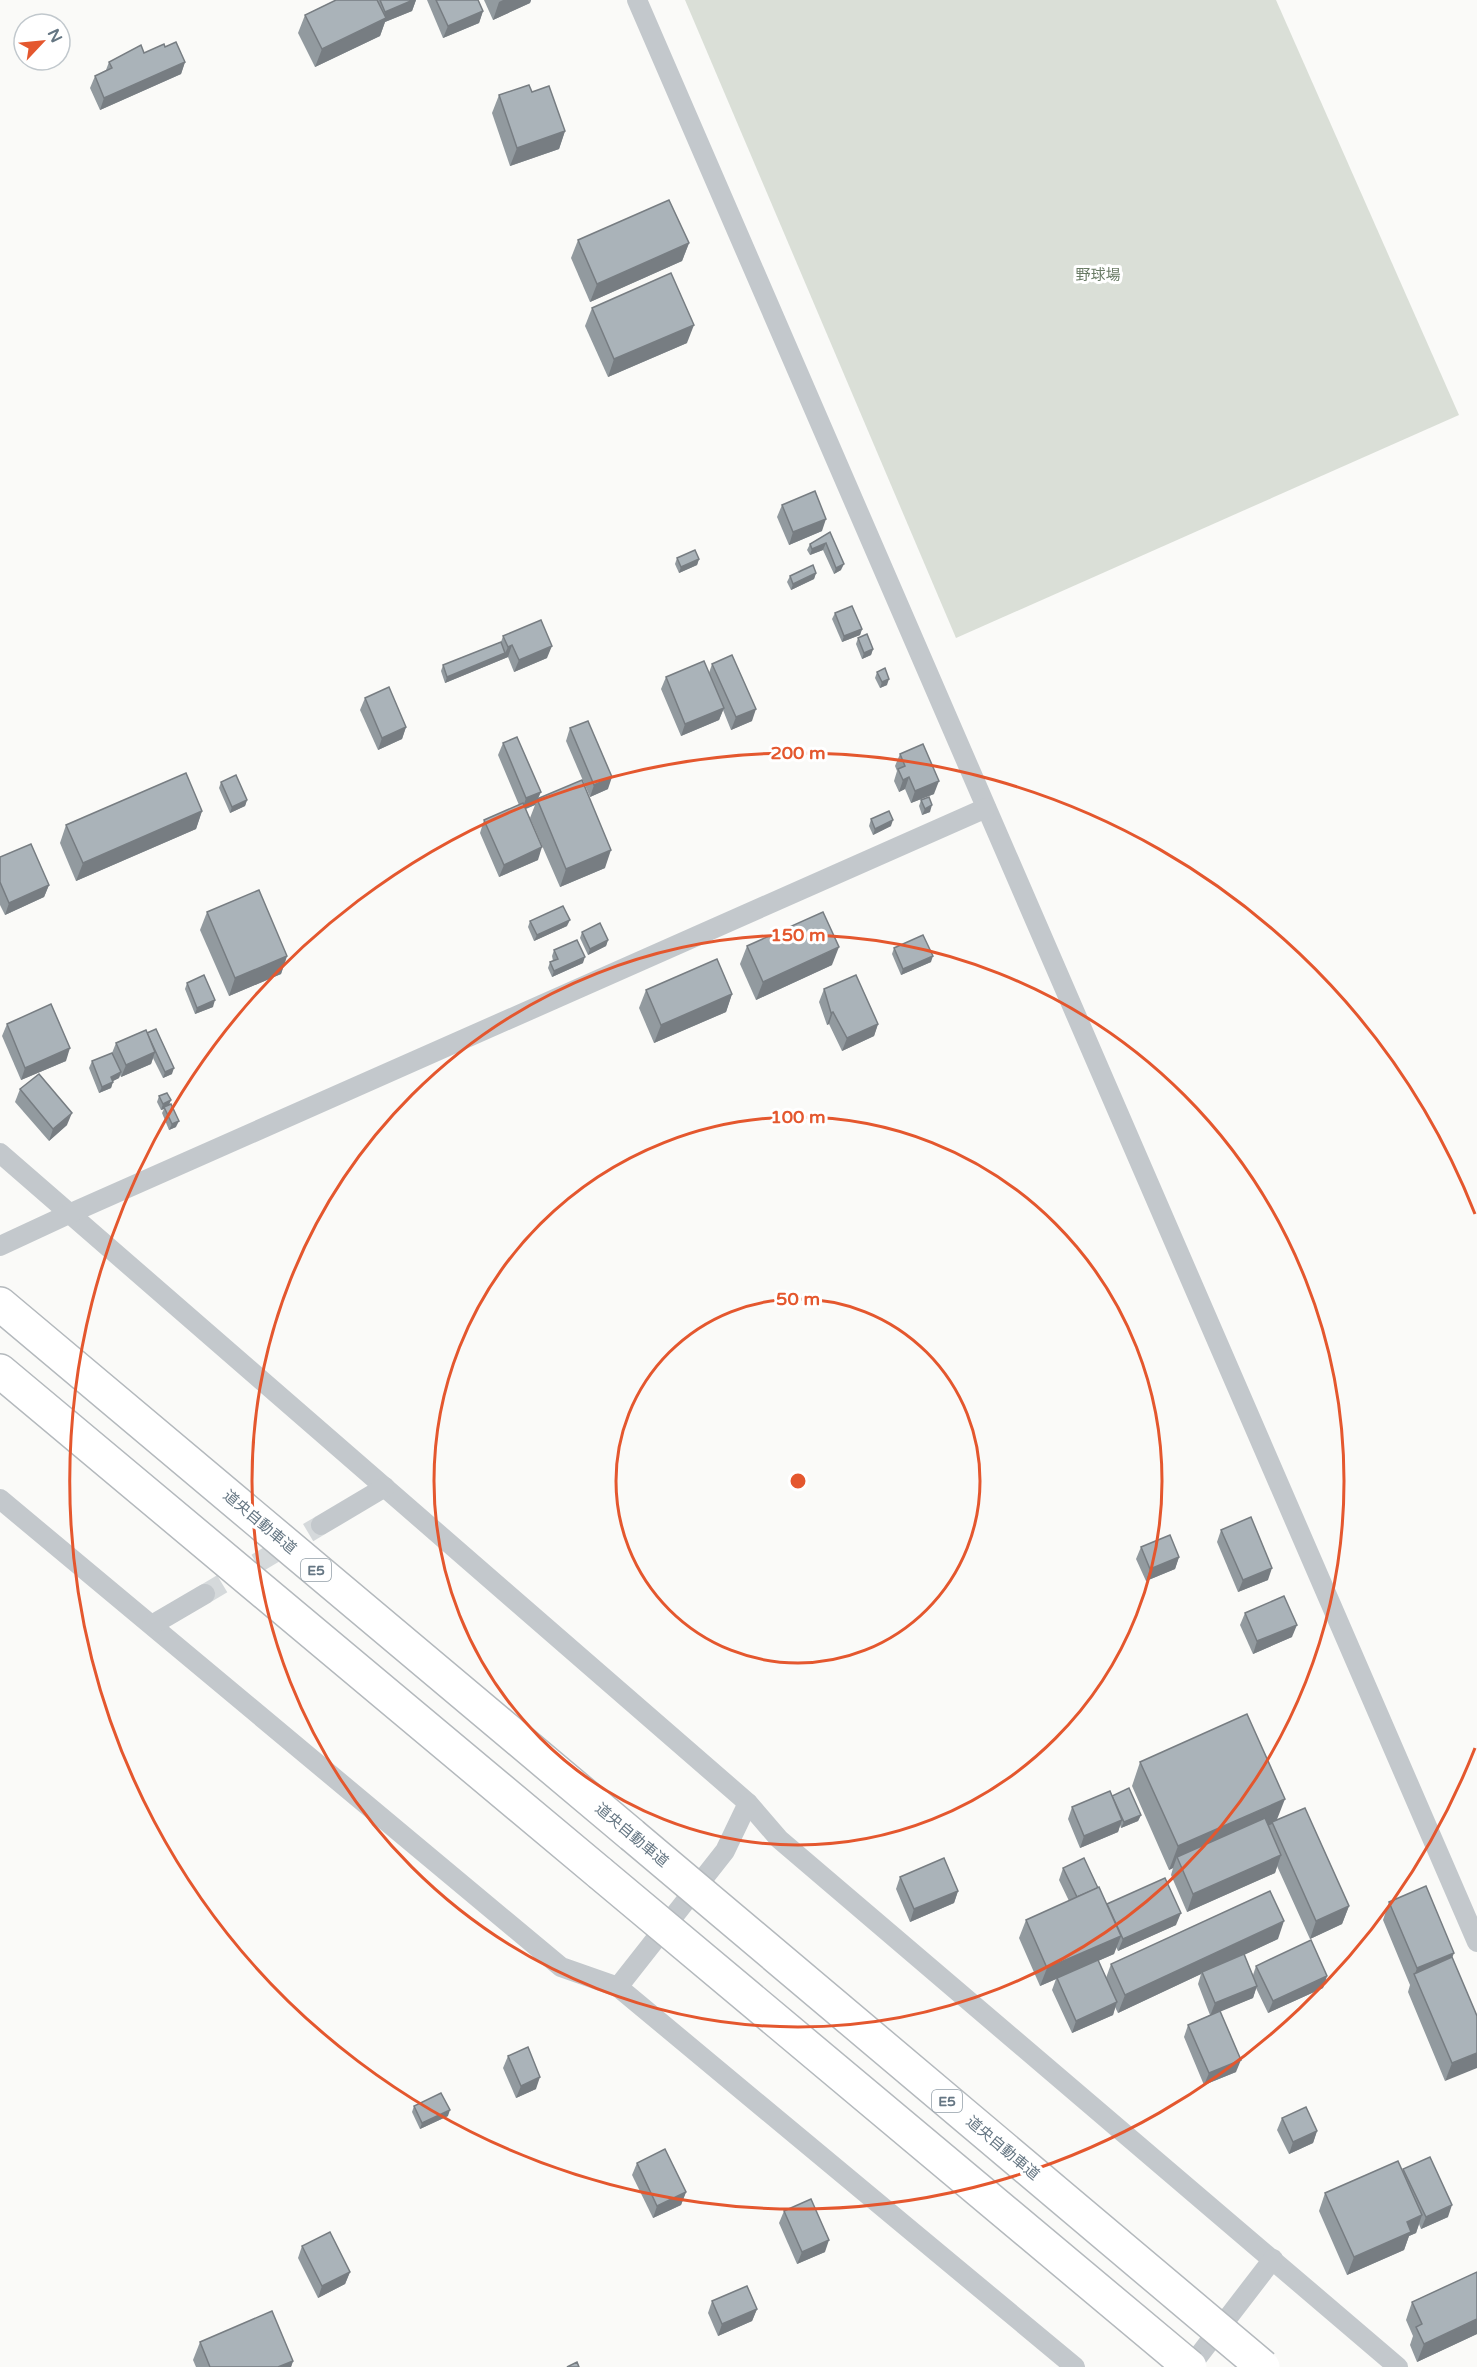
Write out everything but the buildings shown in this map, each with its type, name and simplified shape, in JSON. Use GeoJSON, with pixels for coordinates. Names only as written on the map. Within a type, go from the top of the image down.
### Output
{"type":"FeatureCollection","features":[{"type":"Feature","properties":{"kind":"highway","name":"道央自動車道"},"geometry":{"type":"LineString","coordinates":[[0,1304],[1263,2367]]}},
{"type":"Feature","properties":{"kind":"highway"},"geometry":{"type":"LineString","coordinates":[[0,1371],[1190,2367]]}},
{"type":"Feature","properties":{"kind":"street"},"geometry":{"type":"LineString","coordinates":[[637,0],[1477,1942]]}},
{"type":"Feature","properties":{"kind":"street"},"geometry":{"type":"LineString","coordinates":[[0,1246],[986,808]]}},
{"type":"Feature","properties":{"kind":"street"},"geometry":{"type":"LineString","coordinates":[[0,1153],[748,1803],[779,1839],[1398,2367]]}},
{"type":"Feature","properties":{"kind":"street"},"geometry":{"type":"LineString","coordinates":[[321,1525],[385,1487]]}},
{"type":"Feature","properties":{"kind":"street"},"geometry":{"type":"LineString","coordinates":[[0,1499],[561,1967],[618,1987],[1075,2367]]}},
{"type":"Feature","properties":{"kind":"street"},"geometry":{"type":"LineString","coordinates":[[152,1625],[205,1594]]}},
{"type":"Feature","properties":{"kind":"street"},"geometry":{"type":"LineString","coordinates":[[618,1987],[725,1851],[748,1803]]}},
{"type":"Feature","properties":{"kind":"street"},"geometry":{"type":"LineString","coordinates":[[1190,2367],[1273,2259]]}},
{"type":"Feature","properties":{"kind":"green space","name":"野球場"},"geometry":{"type":"Polygon","coordinates":[[[685,0],[1276,0],[1459,415],[956,638],[685,0]]]}},
{"type":"Feature","properties":{"kind":"tunnel"},"geometry":{"type":"LineString","coordinates":[[205,1594],[321,1525]]}}]}
